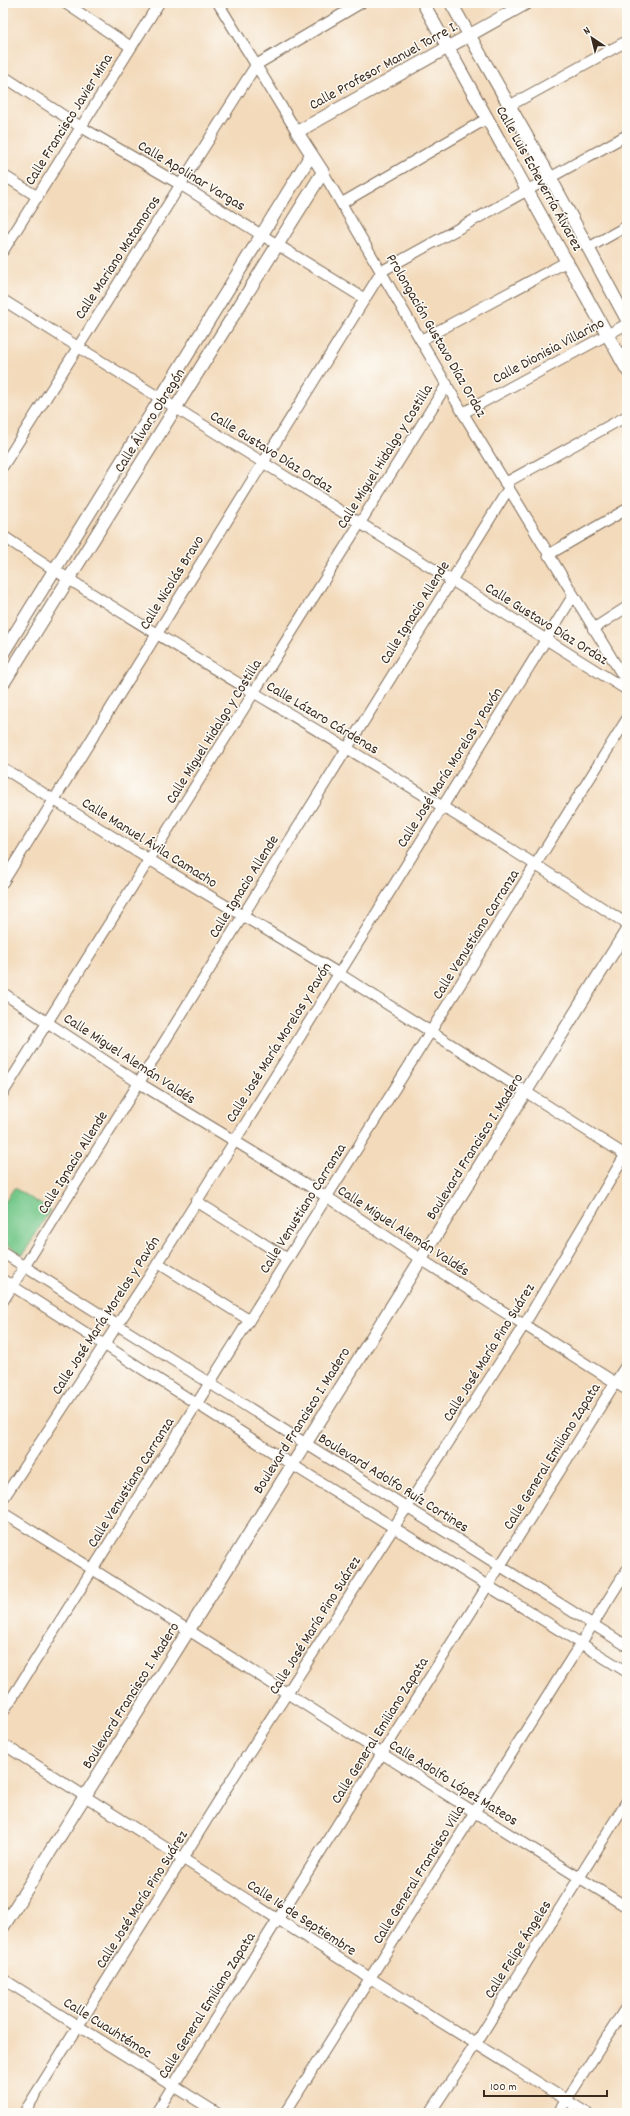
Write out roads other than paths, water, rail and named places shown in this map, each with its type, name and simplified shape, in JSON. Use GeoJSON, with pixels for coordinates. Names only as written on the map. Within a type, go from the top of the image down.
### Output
{"type":"FeatureCollection","features":[{"type":"Feature","properties":{"kind":"street"},"geometry":{"type":"LineString","coordinates":[[64,3],[131,47]]}},
{"type":"Feature","properties":{"kind":"street","name":"Calle Francisco Javier Mina"},"geometry":{"type":"LineString","coordinates":[[3,251],[159,3]]}},
{"type":"Feature","properties":{"kind":"street","name":"Prolongación Gustavo Díaz Ordaz"},"geometry":{"type":"LineString","coordinates":[[218,3],[311,155],[342,202],[463,413],[627,684]]}},
{"type":"Feature","properties":{"kind":"street"},"geometry":{"type":"LineString","coordinates":[[256,65],[361,3]]}},
{"type":"Feature","properties":{"kind":"street","name":"Calle Luis Echeverría Álvarez"},"geometry":{"type":"LineString","coordinates":[[423,3],[609,334],[627,370]]}},
{"type":"Feature","properties":{"kind":"street","name":"Calle Luis Echeverría Álvarez"},"geometry":{"type":"LineString","coordinates":[[451,3],[550,177],[627,320]]}},
{"type":"Feature","properties":{"kind":"street","name":"Calle Profesor Manuel Torre I."},"geometry":{"type":"LineString","coordinates":[[297,132],[527,3]]}},
{"type":"Feature","properties":{"kind":"street"},"geometry":{"type":"LineString","coordinates":[[509,106],[627,41]]}},
{"type":"Feature","properties":{"kind":"street","name":"Calle Mariano Matamoros"},"geometry":{"type":"LineString","coordinates":[[3,466],[256,65]]}},
{"type":"Feature","properties":{"kind":"street","name":"Calle Apolinar Vargas"},"geometry":{"type":"LineString","coordinates":[[3,76],[81,127],[181,185],[365,298]]}},
{"type":"Feature","properties":{"kind":"street"},"geometry":{"type":"LineString","coordinates":[[342,202],[488,118]]}},
{"type":"Feature","properties":{"kind":"street"},"geometry":{"type":"LineString","coordinates":[[382,271],[627,135]]}},
{"type":"Feature","properties":{"kind":"street","name":"Calle Álvaro Obregón"},"geometry":{"type":"LineString","coordinates":[[3,653],[311,155]]}},
{"type":"Feature","properties":{"kind":"street","name":"Calle Álvaro Obregón"},"geometry":{"type":"LineString","coordinates":[[3,684],[323,172]]}},
{"type":"Feature","properties":{"kind":"street"},"geometry":{"type":"LineString","coordinates":[[3,175],[38,197]]}},
{"type":"Feature","properties":{"kind":"street"},"geometry":{"type":"LineString","coordinates":[[588,248],[627,226]]}},
{"type":"Feature","properties":{"kind":"street"},"geometry":{"type":"LineString","coordinates":[[421,340],[568,261]]}},
{"type":"Feature","properties":{"kind":"street","name":"Calle Nicolás Bravo"},"geometry":{"type":"LineString","coordinates":[[3,882],[382,271]]}},
{"type":"Feature","properties":{"kind":"street","name":"Calle Gustavo Díaz Ordaz"},"geometry":{"type":"LineString","coordinates":[[3,300],[627,690]]}},
{"type":"Feature","properties":{"kind":"street","name":"Calle Dionisia Villarino"},"geometry":{"type":"LineString","coordinates":[[463,413],[627,324]]}},
{"type":"Feature","properties":{"kind":"street","name":"Calle Miguel Hidalgo y Costilla"},"geometry":{"type":"LineString","coordinates":[[3,1093],[255,693],[447,384]]}},
{"type":"Feature","properties":{"kind":"street"},"geometry":{"type":"LineString","coordinates":[[507,486],[627,416]]}},
{"type":"Feature","properties":{"kind":"street","name":"Calle Ignacio Allende"},"geometry":{"type":"LineString","coordinates":[[3,1301],[346,748],[452,581],[507,486]]}},
{"type":"Feature","properties":{"kind":"street"},"geometry":{"type":"LineString","coordinates":[[548,555],[627,509]]}},
{"type":"Feature","properties":{"kind":"street","name":"Calle Lázaro Cárdenas"},"geometry":{"type":"LineString","coordinates":[[3,536],[68,579],[157,634],[536,864],[627,924]]}},
{"type":"Feature","properties":{"kind":"street","name":"Calle José María Morelos y Pavón"},"geometry":{"type":"LineString","coordinates":[[3,1499],[102,1345],[158,1263],[573,596]]}},
{"type":"Feature","properties":{"kind":"street"},"geometry":{"type":"LineString","coordinates":[[593,629],[627,607]]}},
{"type":"Feature","properties":{"kind":"street","name":"Calle Venustiano Carranza"},"geometry":{"type":"LineString","coordinates":[[3,1712],[627,719]]}},
{"type":"Feature","properties":{"kind":"street","name":"Calle Manuel Ávila Camacho"},"geometry":{"type":"LineString","coordinates":[[3,768],[150,860],[338,973],[626,1154]]}},
{"type":"Feature","properties":{"kind":"street","name":"Boulevard Francisco I. Madero"},"geometry":{"type":"LineString","coordinates":[[3,1927],[190,1630],[291,1464],[527,1093],[627,930]]}},
{"type":"Feature","properties":{"kind":"street","name":"Calle Miguel Alemán Valdés"},"geometry":{"type":"LineString","coordinates":[[3,993],[139,1083],[327,1197],[422,1260],[627,1390]]}},
{"type":"Feature","properties":{"kind":"street","name":"Calle José María Pino Suárez"},"geometry":{"type":"LineString","coordinates":[[24,2113],[239,1768],[524,1325],[626,1154]]}},
{"type":"Feature","properties":{"kind":"street"},"geometry":{"type":"LineString","coordinates":[[196,1201],[288,1259]]}},
{"type":"Feature","properties":{"kind":"street","name":"Boulevard Adolfo Ruíz Cortines"},"geometry":{"type":"LineString","coordinates":[[3,1253],[499,1567],[627,1646]]}},
{"type":"Feature","properties":{"kind":"street"},"geometry":{"type":"LineString","coordinates":[[158,1263],[250,1320]]}},
{"type":"Feature","properties":{"kind":"street"},"geometry":{"type":"LineString","coordinates":[[3,1280],[102,1345],[291,1464],[487,1587],[627,1672]]}},
{"type":"Feature","properties":{"kind":"street","name":"Calle General Emiliano Zapata"},"geometry":{"type":"LineString","coordinates":[[156,2113],[627,1364]]}},
{"type":"Feature","properties":{"kind":"street","name":"Calle Adolfo López Mateos"},"geometry":{"type":"LineString","coordinates":[[3,1513],[190,1630],[381,1754],[627,1907]]}},
{"type":"Feature","properties":{"kind":"street","name":"Calle General Francisco Villa"},"geometry":{"type":"LineString","coordinates":[[285,2113],[627,1570]]}},
{"type":"Feature","properties":{"kind":"street","name":"Calle 16 de Septiembre"},"geometry":{"type":"LineString","coordinates":[[3,1744],[475,2045],[587,2113]]}},
{"type":"Feature","properties":{"kind":"street","name":"Calle Felipe Ángeles"},"geometry":{"type":"LineString","coordinates":[[430,2113],[475,2045],[627,1801]]}},
{"type":"Feature","properties":{"kind":"street","name":"Calle Cuauhtémoc"},"geometry":{"type":"LineString","coordinates":[[3,1978],[78,2027],[217,2113]]}},
{"type":"Feature","properties":{"kind":"street"},"geometry":{"type":"LineString","coordinates":[[558,2113],[627,2006]]}}]}
